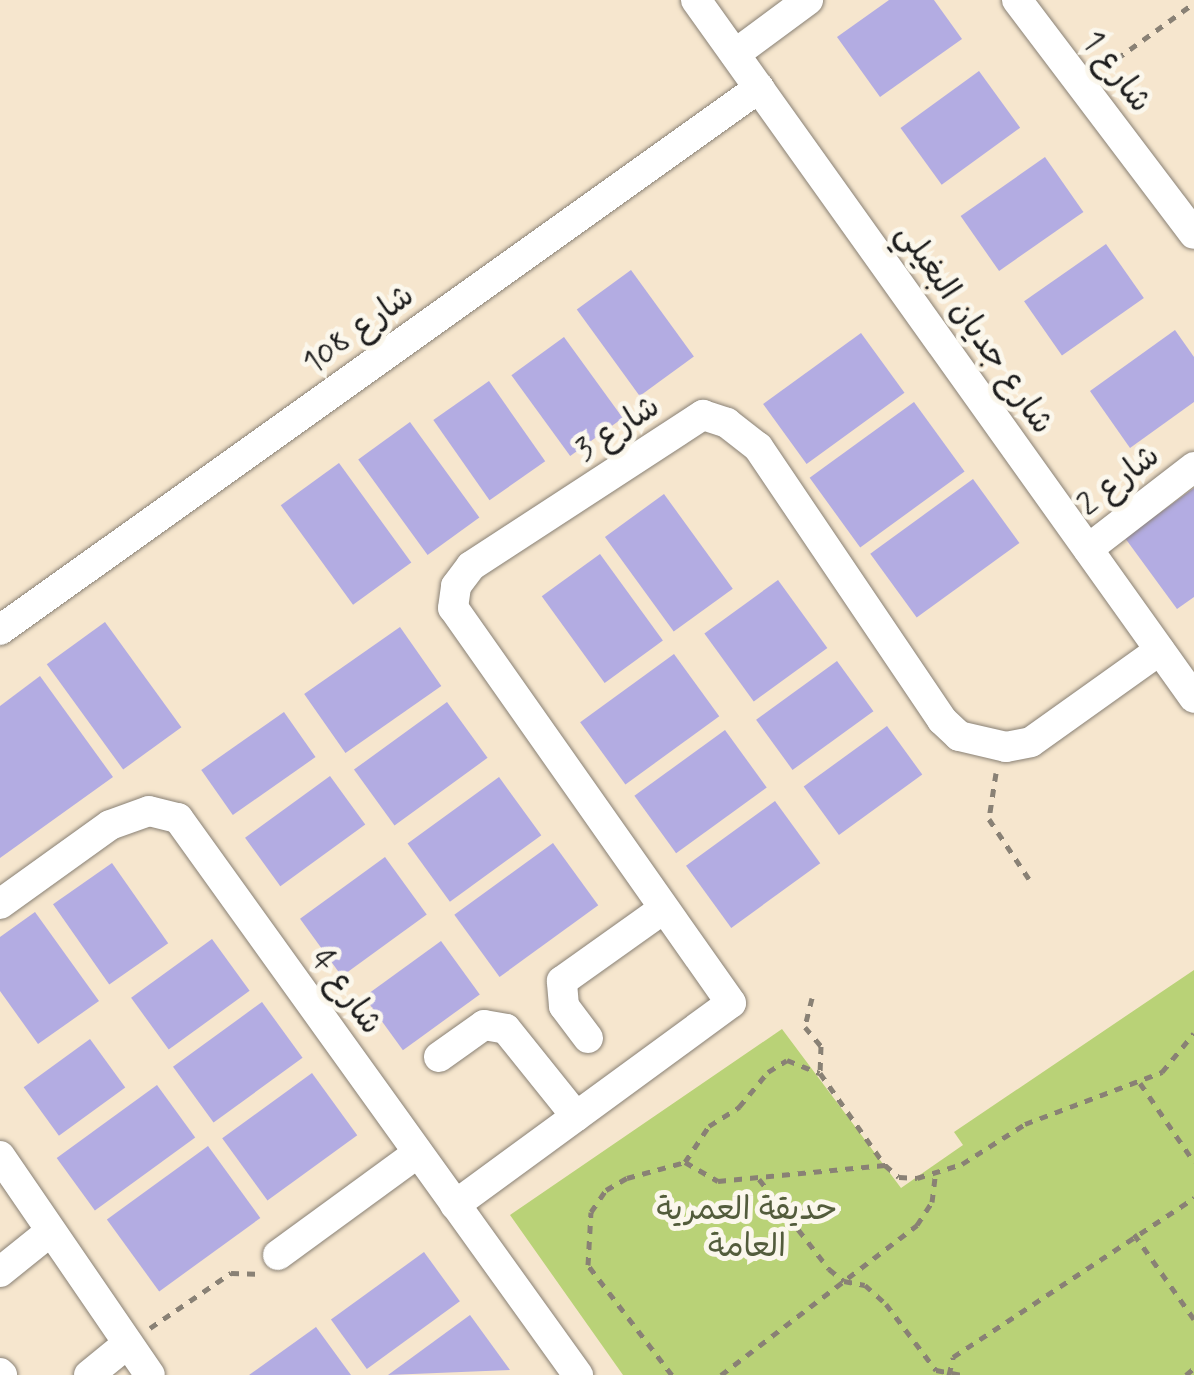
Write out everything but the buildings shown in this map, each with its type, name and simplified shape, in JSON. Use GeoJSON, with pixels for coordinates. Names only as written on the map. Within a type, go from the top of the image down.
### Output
{"type":"FeatureCollection","features":[{"type":"Feature","properties":{"kind":"street","name":"شارع جديان البغيلي"},"geometry":{"type":"LineString","coordinates":[[696,0],[1194,698]]}},
{"type":"Feature","properties":{"kind":"street"},"geometry":{"type":"LineString","coordinates":[[735,54],[808,0]]}},
{"type":"Feature","properties":{"kind":"street","name":"شارع 1"},"geometry":{"type":"LineString","coordinates":[[1018,0],[1194,234]]}},
{"type":"Feature","properties":{"kind":"street","name":"شارع 108"},"geometry":{"type":"LineString","coordinates":[[0,630],[759,88]]}},
{"type":"Feature","properties":{"kind":"street","name":"شارع 3"},"geometry":{"type":"LineString","coordinates":[[576,1116],[731,1003],[453,608],[456,586],[470,566],[703,415],[727,423],[758,446],[942,720],[960,736],[1006,748]]}},
{"type":"Feature","properties":{"kind":"street","name":"شارع 2"},"geometry":{"type":"LineString","coordinates":[[1088,550],[1194,467]]}},
{"type":"Feature","properties":{"kind":"street"},"geometry":{"type":"LineString","coordinates":[[1006,748],[1031,742],[1160,650]]}},
{"type":"Feature","properties":{"kind":"street","name":"شارع 4"},"geometry":{"type":"LineString","coordinates":[[0,904],[110,824],[149,811],[178,818],[578,1375]]}},
{"type":"Feature","properties":{"kind":"street"},"geometry":{"type":"LineString","coordinates":[[588,1038],[564,1006],[562,982],[662,910]]}},
{"type":"Feature","properties":{"kind":"street"},"geometry":{"type":"LineString","coordinates":[[438,1056],[484,1025],[506,1029],[576,1116],[455,1205]]}},
{"type":"Feature","properties":{"kind":"street"},"geometry":{"type":"LineString","coordinates":[[278,1255],[418,1153]]}},
{"type":"Feature","properties":{"kind":"street"},"geometry":{"type":"LineString","coordinates":[[2,1165],[150,1375]]}},
{"type":"Feature","properties":{"kind":"street"},"geometry":{"type":"LineString","coordinates":[[0,1272],[51,1230]]}},
{"type":"Feature","properties":{"kind":"street"},"geometry":{"type":"LineString","coordinates":[[88,1375],[127,1344]]}},
{"type":"Feature","properties":{"kind":"path"},"geometry":{"type":"LineString","coordinates":[[1082,85],[1194,3]]}},
{"type":"Feature","properties":{"kind":"path"},"geometry":{"type":"LineString","coordinates":[[1006,748],[991,786],[989,818],[1028,878]]}},
{"type":"Feature","properties":{"kind":"path"},"geometry":{"type":"LineString","coordinates":[[812,998],[806,1027],[822,1046],[820,1073]]}},
{"type":"Feature","properties":{"kind":"path"},"geometry":{"type":"LineString","coordinates":[[672,1375],[601,1289],[588,1265],[586,1235],[591,1212],[606,1190],[685,1162],[709,1126],[739,1107],[768,1072],[787,1060],[820,1073],[885,1165],[899,1177],[935,1176],[1025,1124],[1162,1072],[1194,1033]]}},
{"type":"Feature","properties":{"kind":"path"},"geometry":{"type":"LineString","coordinates":[[1140,1083],[1194,1162]]}},
{"type":"Feature","properties":{"kind":"path"},"geometry":{"type":"LineString","coordinates":[[685,1162],[718,1182],[885,1165]]}},
{"type":"Feature","properties":{"kind":"path"},"geometry":{"type":"LineString","coordinates":[[722,1375],[917,1225],[932,1202],[935,1176]]}},
{"type":"Feature","properties":{"kind":"path"},"geometry":{"type":"LineString","coordinates":[[760,1179],[844,1281],[865,1285],[936,1370],[962,1375]]}},
{"type":"Feature","properties":{"kind":"path"},"geometry":{"type":"LineString","coordinates":[[949,1372],[953,1358],[1134,1234],[1194,1198]]}},
{"type":"Feature","properties":{"kind":"path"},"geometry":{"type":"LineString","coordinates":[[1134,1234],[1194,1319]]}},
{"type":"Feature","properties":{"kind":"path"},"geometry":{"type":"LineString","coordinates":[[127,1344],[231,1273],[259,1273],[278,1255]]}},
{"type":"Feature","properties":{"kind":"path"},"geometry":{"type":"LineString","coordinates":[[1186,1375],[1194,1368]]}},
{"type":"Feature","properties":{"kind":"green space","name":"حديقة العمرية العامة"},"geometry":{"type":"Polygon","coordinates":[[[1194,970],[1194,1375],[623,1375],[510,1215],[782,1029],[901,1188],[963,1145],[954,1132],[1194,970]]]}}]}
